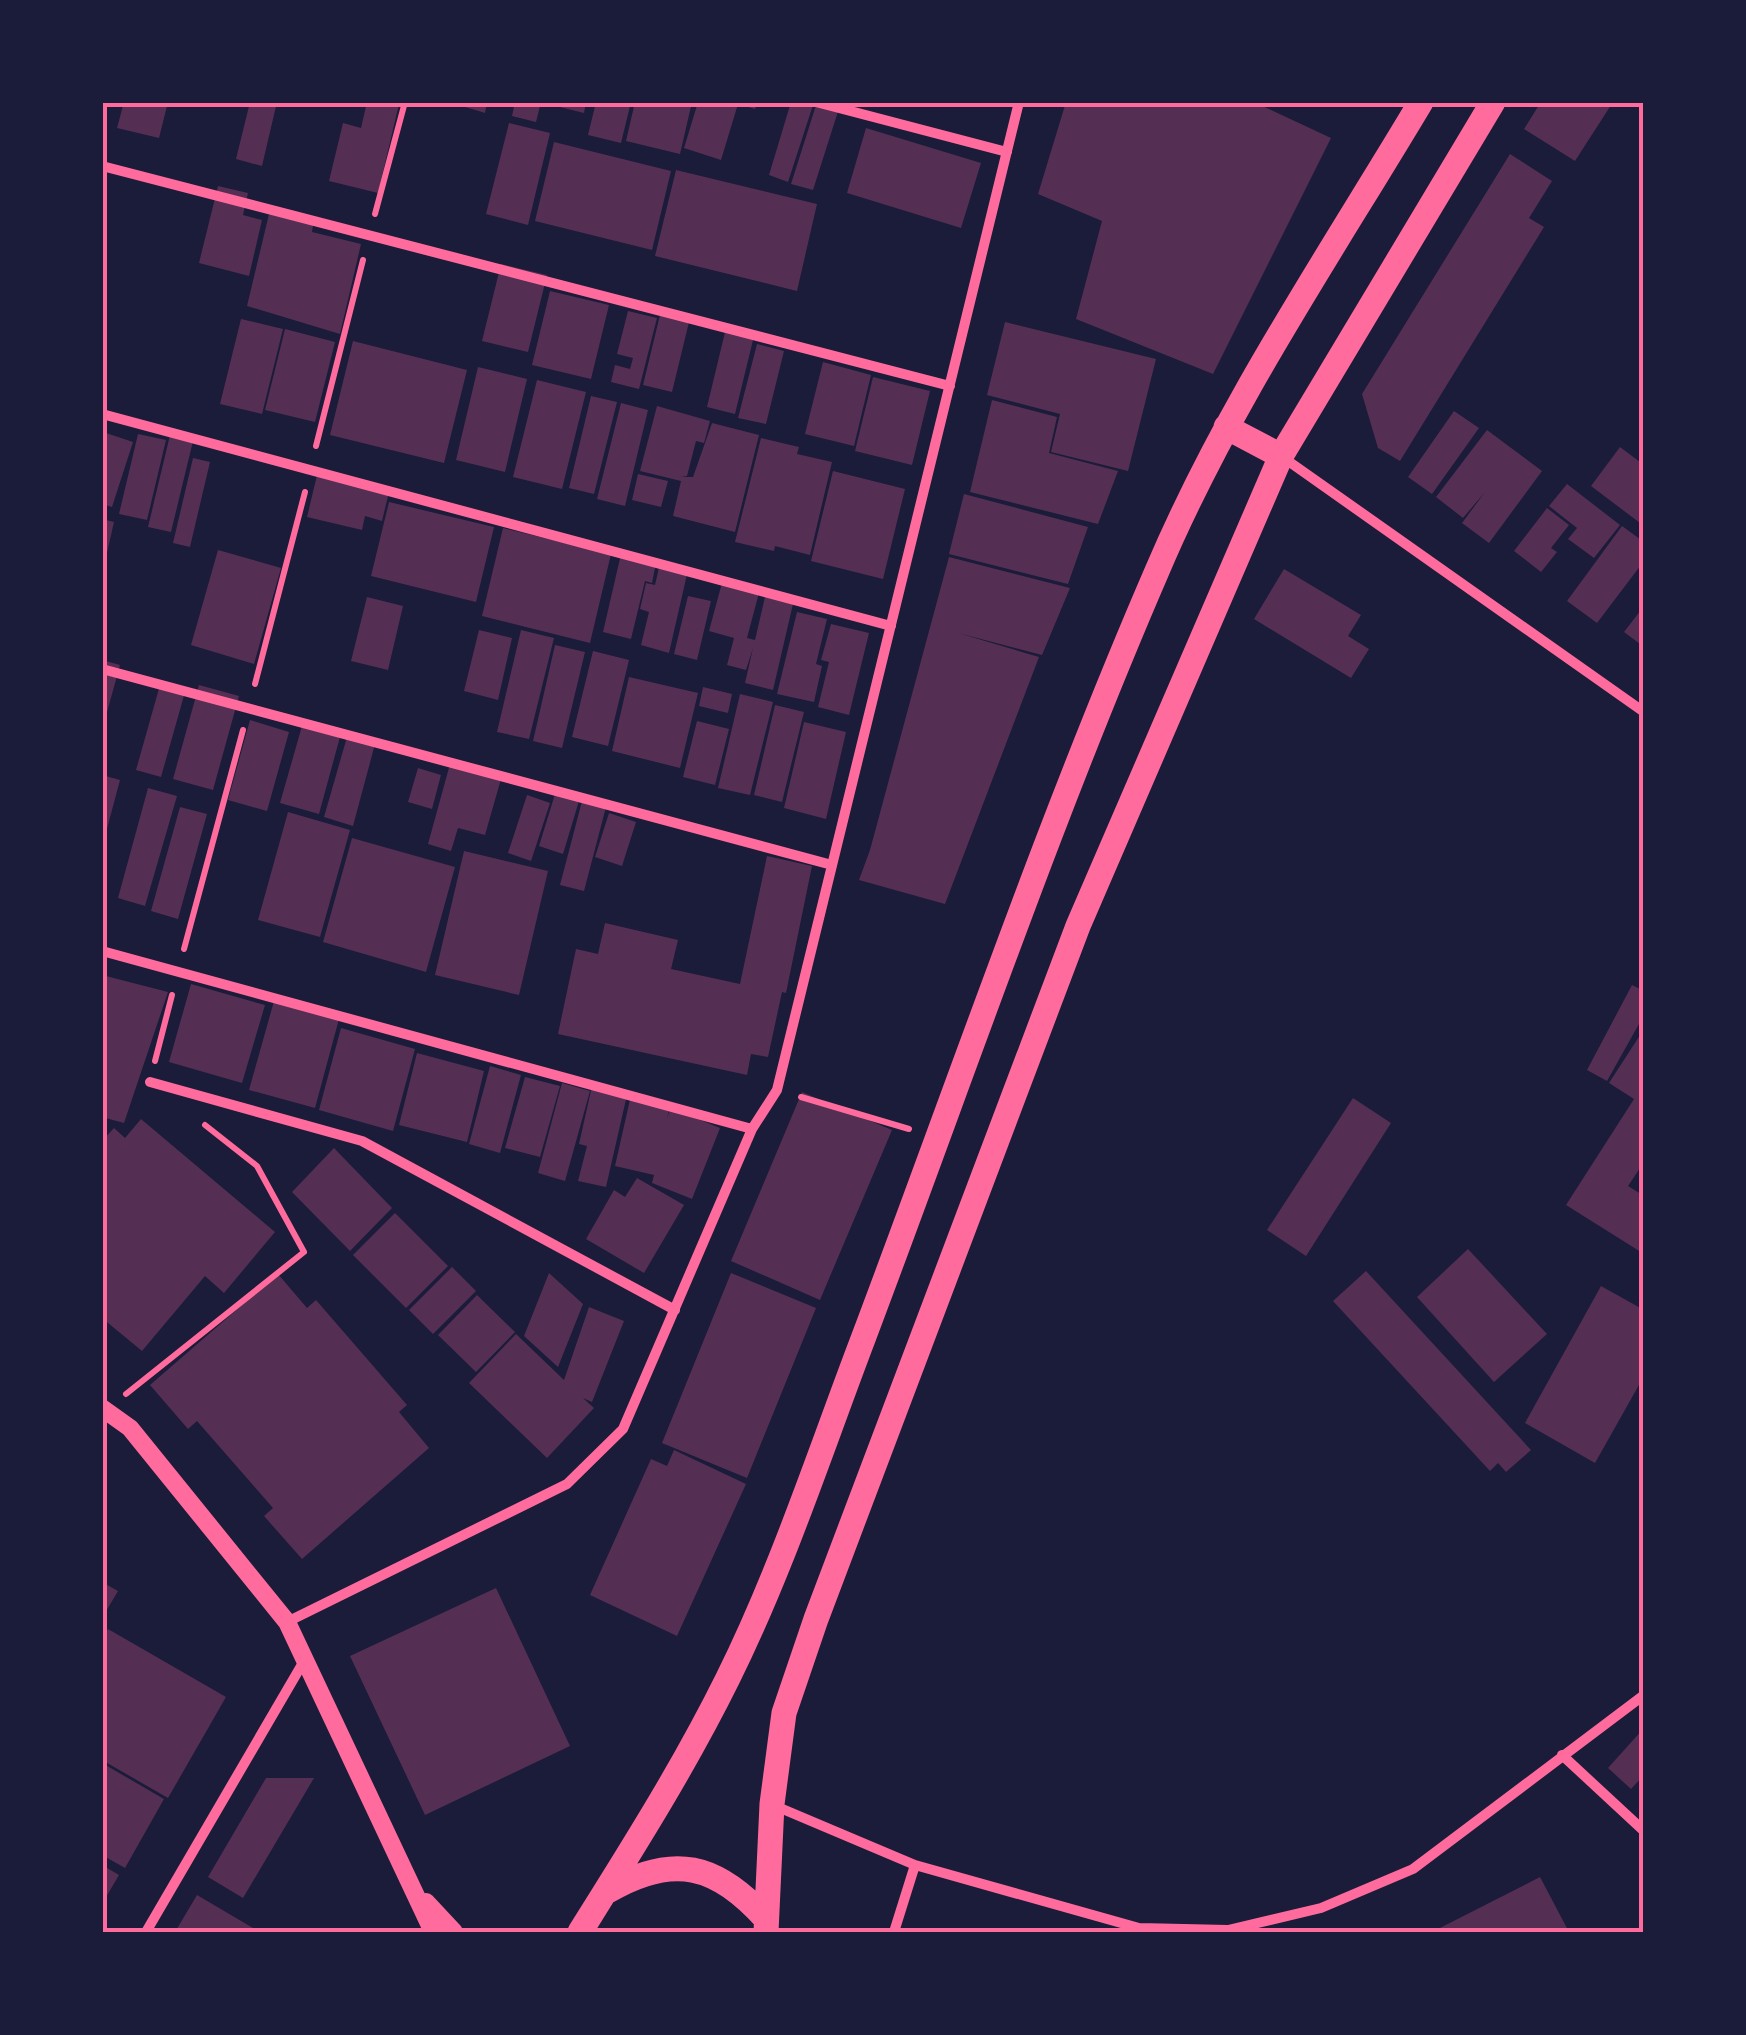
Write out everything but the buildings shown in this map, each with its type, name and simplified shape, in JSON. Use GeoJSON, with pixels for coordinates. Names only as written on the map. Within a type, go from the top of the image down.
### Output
{"type":"FeatureCollection","features":[{"type":"Feature","properties":{"kind":"main road"},"geometry":{"type":"LineString","coordinates":[[580,1932],[673,1783],[737,1659],[774,1573],[939,1137],[1022,903],[1158,567],[1226,427],[1421,102]]}},
{"type":"Feature","properties":{"kind":"main road"},"geometry":{"type":"LineString","coordinates":[[766,1926],[772,1804],[784,1713],[1078,926],[1281,456],[1493,102]]}},
{"type":"Feature","properties":{"kind":"main road"},"geometry":{"type":"LineString","coordinates":[[1226,427],[1281,456]]}},
{"type":"Feature","properties":{"kind":"main road"},"geometry":{"type":"LineString","coordinates":[[604,1894],[636,1874],[672,1868],[691,1870],[709,1874],[741,1891],[766,1926]]}},
{"type":"Feature","properties":{"kind":"street"},"geometry":{"type":"LineString","coordinates":[[816,102],[1006,152]]}},
{"type":"Feature","properties":{"kind":"street"},"geometry":{"type":"LineString","coordinates":[[287,1622],[568,1484],[623,1429],[752,1129],[777,1090],[1019,102]]}},
{"type":"Feature","properties":{"kind":"street"},"geometry":{"type":"LineString","coordinates":[[102,166],[950,386]]}},
{"type":"Feature","properties":{"kind":"street"},"geometry":{"type":"LineString","coordinates":[[102,414],[891,626]]}},
{"type":"Feature","properties":{"kind":"street"},"geometry":{"type":"LineString","coordinates":[[1281,456],[1644,712]]}},
{"type":"Feature","properties":{"kind":"street"},"geometry":{"type":"LineString","coordinates":[[102,669],[832,865]]}},
{"type":"Feature","properties":{"kind":"street"},"geometry":{"type":"LineString","coordinates":[[102,951],[752,1129]]}},
{"type":"Feature","properties":{"kind":"street"},"geometry":{"type":"LineString","coordinates":[[150,1082],[362,1141],[675,1310]]}},
{"type":"Feature","properties":{"kind":"street"},"geometry":{"type":"LineString","coordinates":[[104,1410],[130,1428],[287,1622],[433,1932]]}},
{"type":"Feature","properties":{"kind":"street"},"geometry":{"type":"LineString","coordinates":[[146,1932],[306,1659]]}},
{"type":"Feature","properties":{"kind":"street"},"geometry":{"type":"LineString","coordinates":[[772,1804],[915,1866],[1139,1928],[1228,1930],[1321,1908],[1413,1869],[1644,1695]]}},
{"type":"Feature","properties":{"kind":"street"},"geometry":{"type":"LineString","coordinates":[[1562,1755],[1644,1831]]}},
{"type":"Feature","properties":{"kind":"street"},"geometry":{"type":"LineString","coordinates":[[894,1932],[915,1866]]}},
{"type":"Feature","properties":{"kind":"street"},"geometry":{"type":"LineString","coordinates":[[413,1886],[454,1932]]}},
{"type":"Feature","properties":{"kind":"path"},"geometry":{"type":"LineString","coordinates":[[150,1082],[405,102]]}},
{"type":"Feature","properties":{"kind":"path"},"geometry":{"type":"LineString","coordinates":[[777,1090],[939,1137]]}},
{"type":"Feature","properties":{"kind":"path"},"geometry":{"type":"LineString","coordinates":[[104,1410],[304,1252],[257,1166],[196,1118]]}}]}
